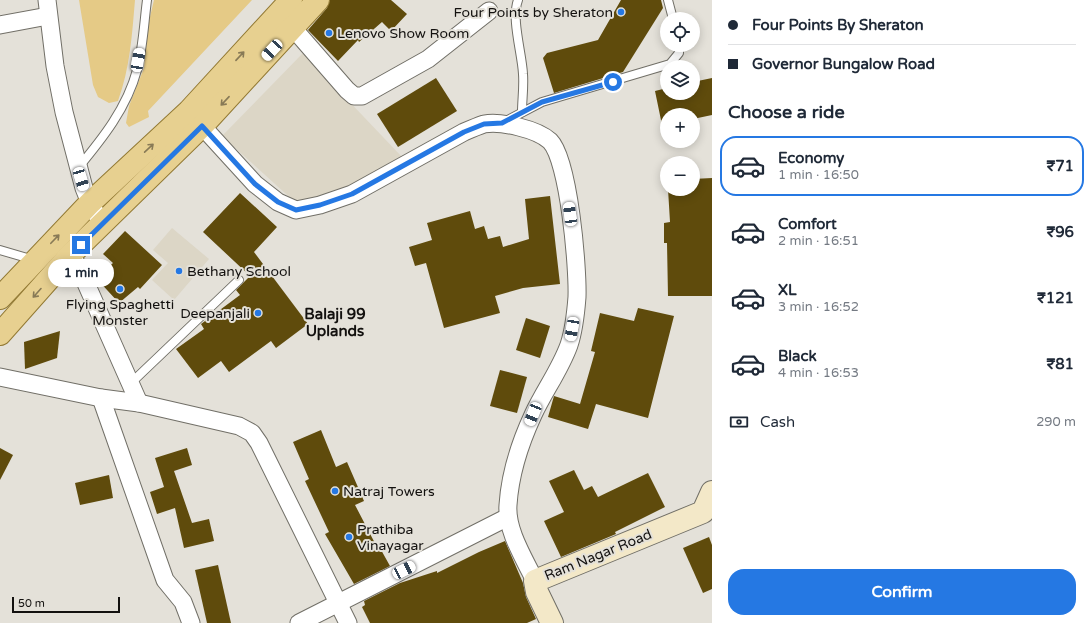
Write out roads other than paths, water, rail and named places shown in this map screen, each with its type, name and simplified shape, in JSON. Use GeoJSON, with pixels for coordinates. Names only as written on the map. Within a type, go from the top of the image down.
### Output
{"type":"FeatureCollection","features":[{"type":"Feature","properties":{"kind":"main road"},"geometry":{"type":"LineString","coordinates":[[7,286],[35,260],[90,203],[189,111],[291,0]]}},
{"type":"Feature","properties":{"kind":"main road"},"geometry":{"type":"LineString","coordinates":[[0,334],[71,254],[202,126],[318,0]]}},
{"type":"Feature","properties":{"kind":"street"},"geometry":{"type":"LineString","coordinates":[[0,25],[48,8],[64,112],[78,168],[90,203],[102,224]]}},
{"type":"Feature","properties":{"kind":"street"},"geometry":{"type":"LineString","coordinates":[[292,28],[347,90],[354,96],[362,96],[428,59],[489,11]]}},
{"type":"Feature","properties":{"kind":"street"},"geometry":{"type":"LineString","coordinates":[[202,126],[255,184],[278,202],[296,210],[320,205],[352,194],[464,132],[484,124],[502,123],[534,131],[550,141],[559,156],[566,189],[574,238],[577,298],[569,344],[555,374],[533,414],[521,445],[513,473],[508,505],[508,517],[511,528],[535,580]]}},
{"type":"Feature","properties":{"kind":"street"},"geometry":{"type":"LineString","coordinates":[[71,254],[81,272],[140,403]]}},
{"type":"Feature","properties":{"kind":"street"},"geometry":{"type":"LineString","coordinates":[[0,377],[101,398],[140,403],[239,426],[252,433],[260,444],[348,623]]}},
{"type":"Feature","properties":{"kind":"street"},"geometry":{"type":"LineString","coordinates":[[101,398],[164,580],[183,602],[191,623]]}},
{"type":"Feature","properties":{"kind":"street","name":"Ram Nagar Road"},"geometry":{"type":"LineString","coordinates":[[552,623],[537,592],[535,580],[708,510],[712,492]]}},
{"type":"Feature","properties":{"kind":"street"},"geometry":{"type":"LineString","coordinates":[[299,623],[508,517]]}},
{"type":"Feature","properties":{"kind":"lane"},"geometry":{"type":"LineString","coordinates":[[78,168],[106,134],[126,98],[137,71],[147,0]]}},
{"type":"Feature","properties":{"kind":"lane"},"geometry":{"type":"LineString","coordinates":[[518,0],[516,17],[524,76],[522,112]]}},
{"type":"Feature","properties":{"kind":"lane"},"geometry":{"type":"LineString","coordinates":[[668,0],[671,12]]}},
{"type":"Feature","properties":{"kind":"lane"},"geometry":{"type":"LineString","coordinates":[[502,123],[542,102],[659,69],[670,64],[676,58],[677,52]]}},
{"type":"Feature","properties":{"kind":"lane"},"geometry":{"type":"LineString","coordinates":[[0,250],[35,260]]}},
{"type":"Feature","properties":{"kind":"lane"},"geometry":{"type":"LineString","coordinates":[[131,383],[239,280]]}},
{"type":"Feature","properties":{"kind":"place","name":"Four Points by Sheraton"},"geometry":{"type":"Point","coordinates":[621,12]}},
{"type":"Feature","properties":{"kind":"place","name":"Lenovo Show Room"},"geometry":{"type":"Point","coordinates":[329,33]}},
{"type":"Feature","properties":{"kind":"place","name":"Bethany School"},"geometry":{"type":"Point","coordinates":[179,271]}},
{"type":"Feature","properties":{"kind":"place","name":"Flying Spaghetti Monster"},"geometry":{"type":"Point","coordinates":[120,289]}},
{"type":"Feature","properties":{"kind":"place","name":"Deepanjali"},"geometry":{"type":"Point","coordinates":[258,313]}},
{"type":"Feature","properties":{"kind":"place","name":"Natraj Towers"},"geometry":{"type":"Point","coordinates":[335,491]}},
{"type":"Feature","properties":{"kind":"place","name":"Prathiba Vinayagar"},"geometry":{"type":"Point","coordinates":[349,537]}},
{"type":"Feature","properties":{"kind":"district","name":"Balaji 99 Uplands"},"geometry":{"type":"Point","coordinates":[335,322]}}]}
